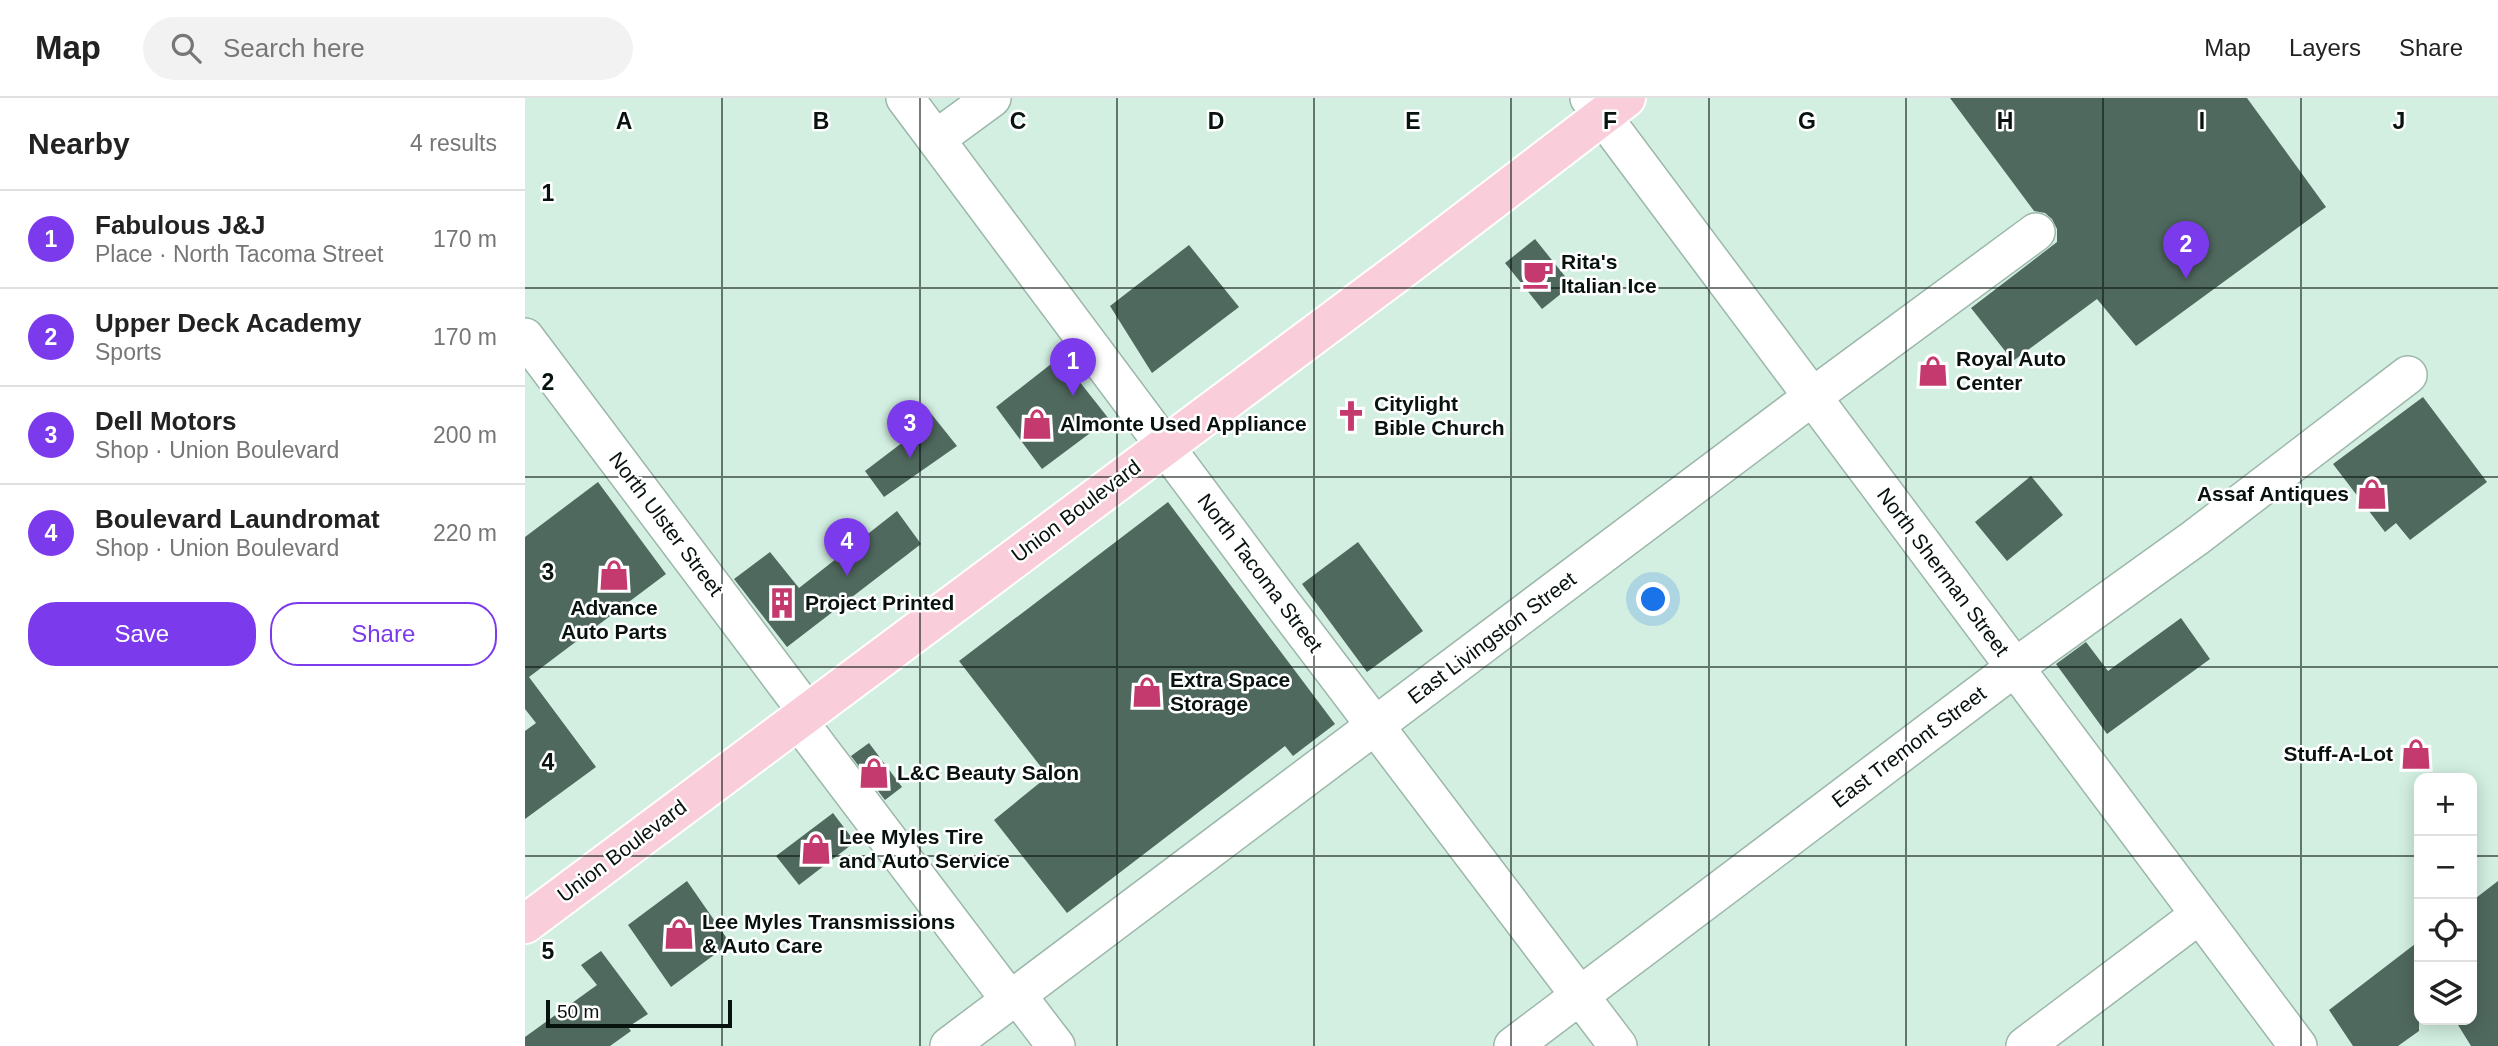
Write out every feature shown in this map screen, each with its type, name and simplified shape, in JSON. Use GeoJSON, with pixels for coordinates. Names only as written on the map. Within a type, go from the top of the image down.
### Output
{"type":"FeatureCollection","features":[{"type":"Feature","properties":{"kind":"main road","name":"Union Boulevard"},"geometry":{"type":"LineString","coordinates":[[525,924],[1409,264],[1606,104]]}},
{"type":"Feature","properties":{"kind":"street","name":"North Tacoma Street"},"geometry":{"type":"LineString","coordinates":[[905,98],[1618,1046]]}},
{"type":"Feature","properties":{"kind":"street"},"geometry":{"type":"LineString","coordinates":[[936,139],[992,98]]}},
{"type":"Feature","properties":{"kind":"street","name":"North Sherman Street"},"geometry":{"type":"LineString","coordinates":[[1606,104],[1739,300],[2298,1046]]}},
{"type":"Feature","properties":{"kind":"street","name":"East Livingston Street"},"geometry":{"type":"LineString","coordinates":[[949,1046],[1812,397],[2036,232]]}},
{"type":"Feature","properties":{"kind":"street","name":"North Ulster Street"},"geometry":{"type":"LineString","coordinates":[[525,337],[802,715],[1014,997],[1056,1046]]}},
{"type":"Feature","properties":{"kind":"street","name":"East Tremont Street"},"geometry":{"type":"LineString","coordinates":[[1513,1046],[2014,668],[2195,538],[2408,376]]}},
{"type":"Feature","properties":{"kind":"street"},"geometry":{"type":"LineString","coordinates":[[2025,1046],[2199,915]]}},
{"type":"Feature","properties":{"kind":"building"},"geometry":{"type":"Polygon","coordinates":[[[1950,98],[2247,98],[2326,207],[2136,346],[2097,299],[2013,361],[1971,308],[2057,242],[2057,229],[2045,213],[2034,211],[1950,98]]]}},
{"type":"Feature","properties":{"kind":"building","name":"Rita's Italian Ice"},"geometry":{"type":"Polygon","coordinates":[[[1535,239],[1572,285],[1542,309],[1505,263],[1535,239]]]}},
{"type":"Feature","properties":{"kind":"building"},"geometry":{"type":"Polygon","coordinates":[[[1189,245],[1239,307],[1152,373],[1110,306],[1189,245]]]}},
{"type":"Feature","properties":{"kind":"building"},"geometry":{"type":"Polygon","coordinates":[[[1060,357],[1109,419],[1042,469],[996,407],[1060,357]]]}},
{"type":"Feature","properties":{"kind":"building"},"geometry":{"type":"Polygon","coordinates":[[[2423,397],[2487,482],[2410,540],[2396,523],[2385,532],[2333,464],[2423,397]]]}},
{"type":"Feature","properties":{"kind":"building"},"geometry":{"type":"Polygon","coordinates":[[[925,406],[957,446],[884,497],[865,471],[911,436],[900,424],[925,406]]]}},
{"type":"Feature","properties":{"kind":"building"},"geometry":{"type":"Polygon","coordinates":[[[2031,476],[2063,515],[2007,561],[1975,522],[2031,476]]]}},
{"type":"Feature","properties":{"kind":"building"},"geometry":{"type":"Polygon","coordinates":[[[598,482],[666,574],[529,677],[596,767],[525,819],[525,731],[536,723],[525,709],[525,537],[598,482]]]}},
{"type":"Feature","properties":{"kind":"building","name":"Extra Space Storage"},"geometry":{"type":"Polygon","coordinates":[[[1168,502],[1335,724],[1293,756],[1285,746],[1067,913],[994,820],[1048,776],[959,661],[1168,502]]]}},
{"type":"Feature","properties":{"kind":"building"},"geometry":{"type":"Polygon","coordinates":[[[897,511],[921,544],[787,647],[734,579],[770,552],[799,588],[897,511]]]}},
{"type":"Feature","properties":{"kind":"building"},"geometry":{"type":"Polygon","coordinates":[[[1358,542],[1423,631],[1367,672],[1302,584],[1358,542]]]}},
{"type":"Feature","properties":{"kind":"building"},"geometry":{"type":"Polygon","coordinates":[[[2181,618],[2210,659],[2107,734],[2056,664],[2086,642],[2108,671],[2181,618]]]}},
{"type":"Feature","properties":{"kind":"building","name":"L&C Beauty Salon"},"geometry":{"type":"Polygon","coordinates":[[[869,743],[902,787],[885,800],[851,756],[869,743]]]}},
{"type":"Feature","properties":{"kind":"building","name":"Lee Myles Tire and Auto Service"},"geometry":{"type":"Polygon","coordinates":[[[833,813],[855,842],[799,885],[776,856],[833,813]]]}},
{"type":"Feature","properties":{"kind":"building","name":"Lee Myles Transmissions & Auto Care"},"geometry":{"type":"Polygon","coordinates":[[[687,881],[730,943],[671,987],[628,925],[687,881]]]}},
{"type":"Feature","properties":{"kind":"building"},"geometry":{"type":"Polygon","coordinates":[[[2498,881],[2498,1046],[2471,1046],[2458,1025],[2477,1025],[2477,897],[2498,881]]]}},
{"type":"Feature","properties":{"kind":"building"},"geometry":{"type":"Polygon","coordinates":[[[2414,945],[2414,1025],[2419,1025],[2419,1031],[2398,1046],[2353,1046],[2329,1010],[2414,945]]]}},
{"type":"Feature","properties":{"kind":"building"},"geometry":{"type":"Polygon","coordinates":[[[601,951],[648,1014],[628,1027],[631,1031],[610,1046],[525,1046],[525,1037],[597,985],[581,965],[601,951]]]}},
{"type":"Feature","properties":{"kind":"place","name":"Rita's Italian Ice"},"geometry":{"type":"Point","coordinates":[1538,274]}},
{"type":"Feature","properties":{"kind":"place","name":"Upper Deck Academy"},"geometry":{"type":"Point","coordinates":[2186,279]}},
{"type":"Feature","properties":{"kind":"place","name":"Royal Auto Center"},"geometry":{"type":"Point","coordinates":[1933,371]}},
{"type":"Feature","properties":{"kind":"place","name":"Fabulous J&J"},"geometry":{"type":"Point","coordinates":[1073,396]}},
{"type":"Feature","properties":{"kind":"place","name":"Citylight Bible Church"},"geometry":{"type":"Point","coordinates":[1351,416]}},
{"type":"Feature","properties":{"kind":"place","name":"Almonte Used Appliance"},"geometry":{"type":"Point","coordinates":[1037,424]}},
{"type":"Feature","properties":{"kind":"place","name":"Dell Motors"},"geometry":{"type":"Point","coordinates":[910,458]}},
{"type":"Feature","properties":{"kind":"place","name":"Assaf Antiques"},"geometry":{"type":"Point","coordinates":[2372,494]}},
{"type":"Feature","properties":{"kind":"place","name":"Advance Auto Parts"},"geometry":{"type":"Point","coordinates":[614,575]}},
{"type":"Feature","properties":{"kind":"place","name":"Boulevard Laundromat"},"geometry":{"type":"Point","coordinates":[847,576]}},
{"type":"Feature","properties":{"kind":"place","name":"Project Printed"},"geometry":{"type":"Point","coordinates":[782,603]}},
{"type":"Feature","properties":{"kind":"place","name":"Extra Space Storage"},"geometry":{"type":"Point","coordinates":[1147,692]}},
{"type":"Feature","properties":{"kind":"place","name":"Stuff-A-Lot"},"geometry":{"type":"Point","coordinates":[2416,754]}},
{"type":"Feature","properties":{"kind":"place","name":"L&C Beauty Salon"},"geometry":{"type":"Point","coordinates":[874,773]}},
{"type":"Feature","properties":{"kind":"place","name":"Lee Myles Tire and Auto Service"},"geometry":{"type":"Point","coordinates":[816,849]}},
{"type":"Feature","properties":{"kind":"place","name":"Lee Myles Transmissions & Auto Care"},"geometry":{"type":"Point","coordinates":[679,934]}}]}
